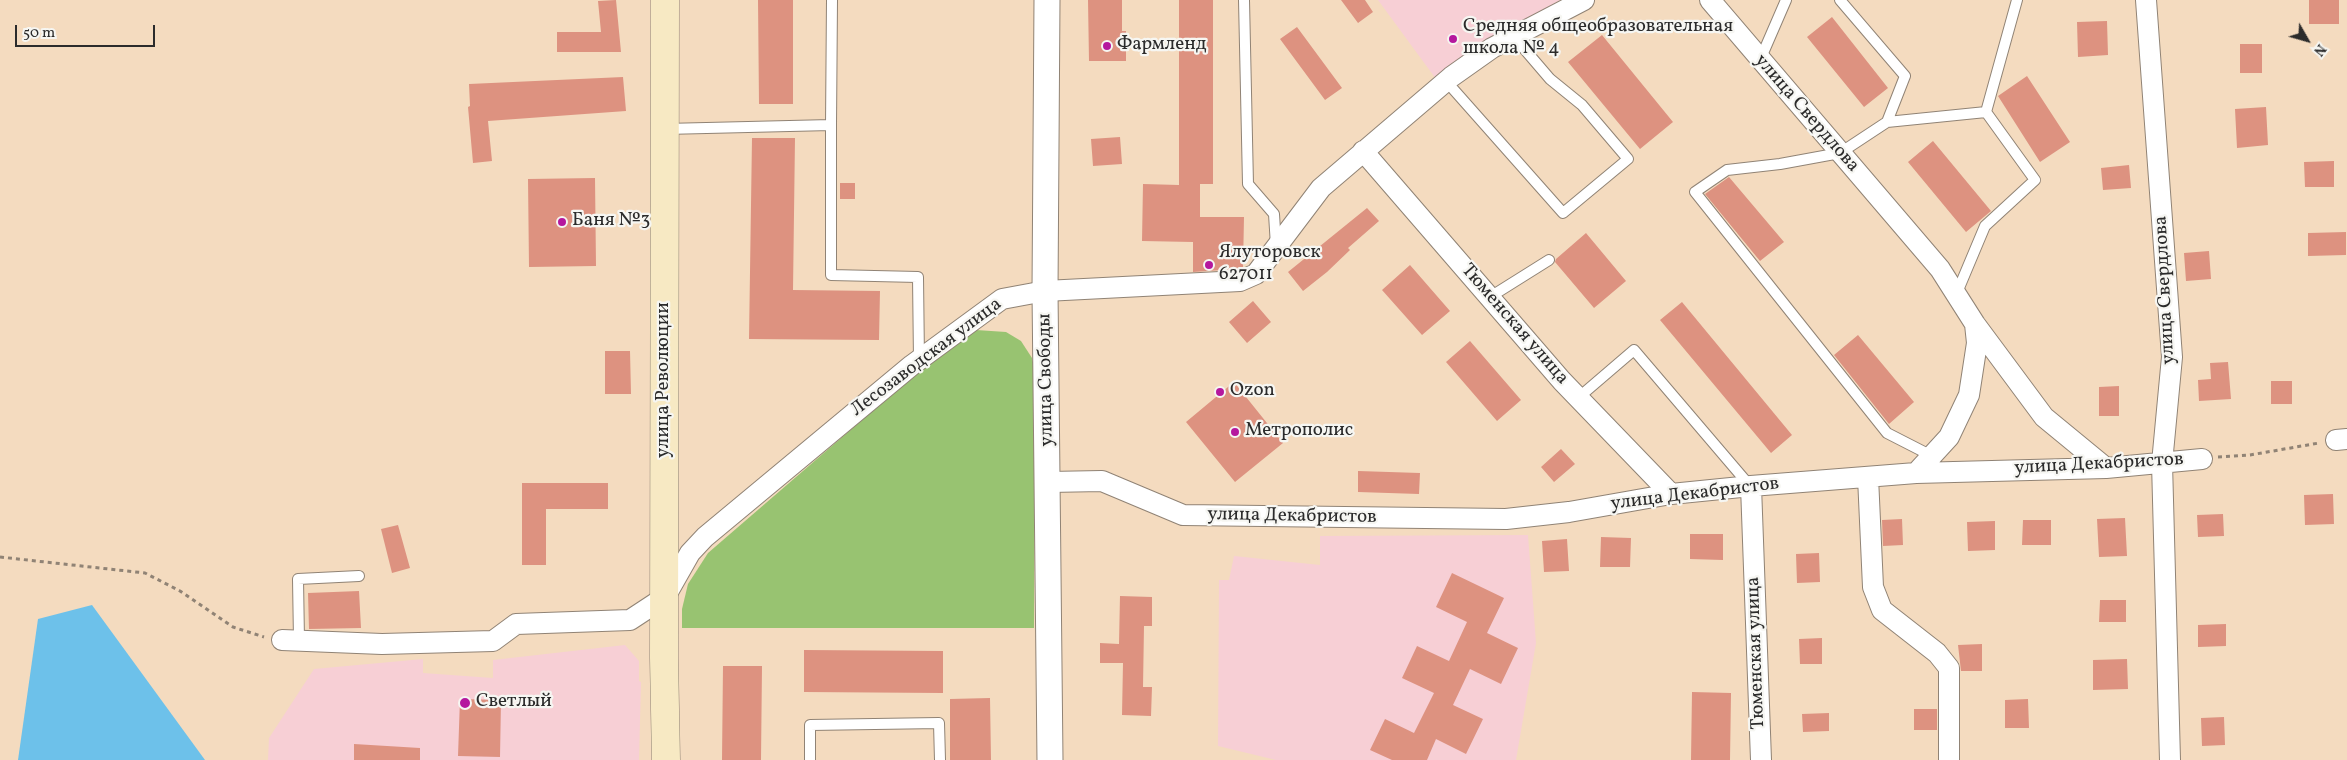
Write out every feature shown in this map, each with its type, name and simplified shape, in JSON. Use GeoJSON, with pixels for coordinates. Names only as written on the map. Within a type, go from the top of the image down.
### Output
{"type":"FeatureCollection","features":[{"type":"Feature","properties":{"kind":"main road","name":"улица Революции"},"geometry":{"type":"LineString","coordinates":[[665,0],[666,760]]}},
{"type":"Feature","properties":{"kind":"street","name":"улица Свободы"},"geometry":{"type":"LineString","coordinates":[[1047,0],[1045,291],[1049,482],[1050,760]]}},
{"type":"Feature","properties":{"kind":"street","name":"Лесозаводская улица"},"geometry":{"type":"LineString","coordinates":[[291,640],[382,644],[493,641],[516,624],[630,620],[665,596],[690,553],[706,537],[919,360],[1002,299],[1045,291],[1240,281],[1256,274],[1321,188],[1446,81],[1492,48],[1584,0]]}},
{"type":"Feature","properties":{"kind":"street","name":"улица Свердлова"},"geometry":{"type":"LineString","coordinates":[[1710,0],[1940,269],[1975,324],[2044,418],[2106,468]]}},
{"type":"Feature","properties":{"kind":"street","name":"улица Свердлова"},"geometry":{"type":"LineString","coordinates":[[2146,0],[2172,357],[2162,463],[2170,760]]}},
{"type":"Feature","properties":{"kind":"street","name":"Тюменская улица"},"geometry":{"type":"LineString","coordinates":[[1363,151],[1578,398],[1671,494]]}},
{"type":"Feature","properties":{"kind":"street"},"geometry":{"type":"LineString","coordinates":[[1916,473],[1949,437],[1969,395],[1977,343],[1975,324]]}},
{"type":"Feature","properties":{"kind":"street","name":"улица Декабристов"},"geometry":{"type":"LineString","coordinates":[[1049,482],[1102,481],[1183,516],[1506,519],[1569,512],[1671,494],[1750,486],[1916,473],[2106,468],[2202,459]]}},
{"type":"Feature","properties":{"kind":"street"},"geometry":{"type":"LineString","coordinates":[[1868,477],[1873,587],[1882,610],[1937,653],[1949,668],[1949,760]]}},
{"type":"Feature","properties":{"kind":"street","name":"Тюменская улица"},"geometry":{"type":"LineString","coordinates":[[1750,486],[1762,760]]}},
{"type":"Feature","properties":{"kind":"lane"},"geometry":{"type":"LineString","coordinates":[[832,0],[831,274],[918,277],[919,360]]}},
{"type":"Feature","properties":{"kind":"lane"},"geometry":{"type":"LineString","coordinates":[[1244,0],[1248,184],[1274,214],[1276,249]]}},
{"type":"Feature","properties":{"kind":"lane"},"geometry":{"type":"LineString","coordinates":[[1760,60],[1786,0]]}},
{"type":"Feature","properties":{"kind":"lane"},"geometry":{"type":"LineString","coordinates":[[1840,0],[1905,76],[1887,122]]}},
{"type":"Feature","properties":{"kind":"lane"},"geometry":{"type":"LineString","coordinates":[[1986,112],[2017,0]]}},
{"type":"Feature","properties":{"kind":"lane"},"geometry":{"type":"LineString","coordinates":[[1446,81],[1563,213],[1628,159],[1582,105],[1550,79],[1514,36]]}},
{"type":"Feature","properties":{"kind":"lane"},"geometry":{"type":"LineString","coordinates":[[1932,456],[1887,433],[1695,192],[1727,170],[1780,164],[1840,153],[1887,122],[1986,112]]}},
{"type":"Feature","properties":{"kind":"lane"},"geometry":{"type":"LineString","coordinates":[[1956,295],[1985,226],[2035,180],[1986,112]]}},
{"type":"Feature","properties":{"kind":"lane"},"geometry":{"type":"LineString","coordinates":[[665,128],[831,125]]}},
{"type":"Feature","properties":{"kind":"lane"},"geometry":{"type":"LineString","coordinates":[[1490,297],[1549,260]]}},
{"type":"Feature","properties":{"kind":"lane"},"geometry":{"type":"LineString","coordinates":[[1578,398],[1634,350],[1750,486]]}},
{"type":"Feature","properties":{"kind":"lane"},"geometry":{"type":"LineString","coordinates":[[291,640],[298,580],[358,576]]}},
{"type":"Feature","properties":{"kind":"lane"},"geometry":{"type":"LineString","coordinates":[[810,760],[810,725],[939,723],[940,760]]}},
{"type":"Feature","properties":{"kind":"path","name":"улица Декабристов"},"geometry":{"type":"LineString","coordinates":[[2202,459],[2250,455],[2342,440]]}},
{"type":"Feature","properties":{"kind":"path"},"geometry":{"type":"LineString","coordinates":[[0,557],[145,573],[180,591],[233,627],[254,636],[291,640]]}},
{"type":"Feature","properties":{"kind":"shaded area","name":"Средняя общеобразовательная школа № 4"},"geometry":{"type":"Polygon","coordinates":[[[1378,0],[1560,0],[1436,79],[1378,0]]]}},
{"type":"Feature","properties":{"kind":"shaded area"},"geometry":{"type":"Polygon","coordinates":[[[1528,535],[1536,643],[1516,760],[1276,760],[1218,746],[1219,580],[1229,580],[1234,556],[1320,565],[1320,536],[1528,535]]]}},
{"type":"Feature","properties":{"kind":"shaded area","name":"Светлый"},"geometry":{"type":"Polygon","coordinates":[[[625,645],[639,661],[639,681],[641,682],[639,760],[268,760],[269,738],[314,669],[423,659],[423,673],[493,678],[493,660],[625,645]]]}},
{"type":"Feature","properties":{"kind":"green space"},"geometry":{"type":"Polygon","coordinates":[[[976,330],[1006,332],[1021,341],[1032,358],[1035,371],[1034,628],[682,628],[682,609],[688,584],[708,553],[928,363],[976,330]]]}},
{"type":"Feature","properties":{"kind":"water"},"geometry":{"type":"Polygon","coordinates":[[[92,605],[205,760],[18,760],[38,619],[92,605]]]}},
{"type":"Feature","properties":{"kind":"building"},"geometry":{"type":"Polygon","coordinates":[[[616,0],[621,52],[557,52],[557,32],[601,32],[598,1],[616,0]]]}},
{"type":"Feature","properties":{"kind":"building"},"geometry":{"type":"Polygon","coordinates":[[[758,0],[793,0],[793,104],[759,104],[758,0]]]}},
{"type":"Feature","properties":{"kind":"building"},"geometry":{"type":"Polygon","coordinates":[[[1088,0],[1122,0],[1122,31],[1126,31],[1126,61],[1089,61],[1088,0]]]}},
{"type":"Feature","properties":{"kind":"building"},"geometry":{"type":"Polygon","coordinates":[[[1179,0],[1213,0],[1213,184],[1200,184],[1200,217],[1244,217],[1243,267],[1237,269],[1193,272],[1193,242],[1142,241],[1143,184],[1179,185],[1179,0]]]}},
{"type":"Feature","properties":{"kind":"building"},"geometry":{"type":"Polygon","coordinates":[[[1341,0],[1365,0],[1373,12],[1358,23],[1341,0]]]}},
{"type":"Feature","properties":{"kind":"building"},"geometry":{"type":"Polygon","coordinates":[[[2309,0],[2339,0],[2339,24],[2309,24],[2309,0]]]}},
{"type":"Feature","properties":{"kind":"building"},"geometry":{"type":"Polygon","coordinates":[[[1832,17],[1888,88],[1864,107],[1807,37],[1832,17]]]}},
{"type":"Feature","properties":{"kind":"building"},"geometry":{"type":"Polygon","coordinates":[[[2107,21],[2108,55],[2078,57],[2077,22],[2107,21]]]}},
{"type":"Feature","properties":{"kind":"building"},"geometry":{"type":"Polygon","coordinates":[[[1297,27],[1342,88],[1325,100],[1280,39],[1297,27]]]}},
{"type":"Feature","properties":{"kind":"building"},"geometry":{"type":"Polygon","coordinates":[[[1602,35],[1673,122],[1640,149],[1568,62],[1602,35]]]}},
{"type":"Feature","properties":{"kind":"building"},"geometry":{"type":"Polygon","coordinates":[[[2240,44],[2262,44],[2262,73],[2240,73],[2240,44]]]}},
{"type":"Feature","properties":{"kind":"building"},"geometry":{"type":"Polygon","coordinates":[[[2027,76],[2070,142],[2040,162],[1998,96],[2027,76]]]}},
{"type":"Feature","properties":{"kind":"building"},"geometry":{"type":"Polygon","coordinates":[[[623,77],[626,111],[488,121],[492,161],[473,163],[468,107],[470,106],[469,84],[623,77]]]}},
{"type":"Feature","properties":{"kind":"building"},"geometry":{"type":"Polygon","coordinates":[[[2266,107],[2268,145],[2237,148],[2235,109],[2266,107]]]}},
{"type":"Feature","properties":{"kind":"building"},"geometry":{"type":"Polygon","coordinates":[[[1120,137],[1122,164],[1093,166],[1091,139],[1120,137]]]}},
{"type":"Feature","properties":{"kind":"building"},"geometry":{"type":"Polygon","coordinates":[[[752,138],[795,138],[793,290],[880,291],[879,340],[749,339],[752,138]]]}},
{"type":"Feature","properties":{"kind":"building"},"geometry":{"type":"Polygon","coordinates":[[[1933,141],[1991,211],[1966,232],[1908,162],[1933,141]]]}},
{"type":"Feature","properties":{"kind":"building"},"geometry":{"type":"Polygon","coordinates":[[[2334,161],[2334,187],[2305,187],[2304,162],[2334,161]]]}},
{"type":"Feature","properties":{"kind":"building"},"geometry":{"type":"Polygon","coordinates":[[[2129,165],[2131,188],[2103,190],[2101,168],[2129,165]]]}},
{"type":"Feature","properties":{"kind":"building"},"geometry":{"type":"Polygon","coordinates":[[[1729,177],[1784,242],[1760,261],[1705,194],[1729,177]]]}},
{"type":"Feature","properties":{"kind":"building","name":"Баня №3"},"geometry":{"type":"Polygon","coordinates":[[[595,178],[596,266],[529,267],[528,179],[595,178]]]}},
{"type":"Feature","properties":{"kind":"building"},"geometry":{"type":"Polygon","coordinates":[[[840,183],[855,183],[855,199],[840,199],[840,183]]]}},
{"type":"Feature","properties":{"kind":"building"},"geometry":{"type":"Polygon","coordinates":[[[1367,208],[1379,221],[1348,248],[1350,250],[1327,272],[1303,291],[1288,272],[1367,208]]]}},
{"type":"Feature","properties":{"kind":"building"},"geometry":{"type":"Polygon","coordinates":[[[2346,232],[2346,255],[2308,256],[2308,233],[2346,232]]]}},
{"type":"Feature","properties":{"kind":"building"},"geometry":{"type":"Polygon","coordinates":[[[1586,233],[1626,281],[1594,308],[1555,262],[1556,259],[1586,233]]]}},
{"type":"Feature","properties":{"kind":"building"},"geometry":{"type":"Polygon","coordinates":[[[2209,251],[2211,279],[2186,281],[2184,253],[2209,251]]]}},
{"type":"Feature","properties":{"kind":"building"},"geometry":{"type":"Polygon","coordinates":[[[1410,265],[1450,311],[1422,335],[1382,290],[1410,265]]]}},
{"type":"Feature","properties":{"kind":"building"},"geometry":{"type":"Polygon","coordinates":[[[1253,301],[1271,322],[1247,343],[1229,322],[1253,301]]]}},
{"type":"Feature","properties":{"kind":"building"},"geometry":{"type":"Polygon","coordinates":[[[1682,302],[1792,435],[1771,453],[1660,320],[1682,302]]]}},
{"type":"Feature","properties":{"kind":"building"},"geometry":{"type":"Polygon","coordinates":[[[1858,335],[1914,402],[1889,424],[1834,355],[1858,335]]]}},
{"type":"Feature","properties":{"kind":"building"},"geometry":{"type":"Polygon","coordinates":[[[1470,341],[1521,400],[1497,421],[1446,362],[1470,341]]]}},
{"type":"Feature","properties":{"kind":"building"},"geometry":{"type":"Polygon","coordinates":[[[605,351],[630,351],[631,394],[605,394],[605,351]]]}},
{"type":"Feature","properties":{"kind":"building"},"geometry":{"type":"Polygon","coordinates":[[[2228,362],[2231,399],[2199,401],[2198,380],[2211,379],[2210,363],[2228,362]]]}},
{"type":"Feature","properties":{"kind":"building"},"geometry":{"type":"Polygon","coordinates":[[[2271,381],[2292,381],[2292,404],[2271,404],[2271,381]]]}},
{"type":"Feature","properties":{"kind":"building","name":"Метрополис"},"geometry":{"type":"Polygon","coordinates":[[[1234,382],[1283,443],[1235,482],[1186,422],[1234,382]]]}},
{"type":"Feature","properties":{"kind":"building"},"geometry":{"type":"Polygon","coordinates":[[[2119,386],[2119,416],[2099,416],[2099,387],[2119,386]]]}},
{"type":"Feature","properties":{"kind":"building"},"geometry":{"type":"Polygon","coordinates":[[[1561,449],[1575,464],[1554,482],[1541,467],[1561,449]]]}},
{"type":"Feature","properties":{"kind":"building"},"geometry":{"type":"Polygon","coordinates":[[[1358,471],[1420,473],[1419,494],[1358,492],[1358,471]]]}},
{"type":"Feature","properties":{"kind":"building"},"geometry":{"type":"Polygon","coordinates":[[[522,483],[608,483],[608,509],[546,509],[546,565],[522,565],[522,483]]]}},
{"type":"Feature","properties":{"kind":"building"},"geometry":{"type":"Polygon","coordinates":[[[2333,494],[2334,524],[2305,525],[2304,495],[2333,494]]]}},
{"type":"Feature","properties":{"kind":"building"},"geometry":{"type":"Polygon","coordinates":[[[2223,514],[2224,536],[2198,537],[2197,515],[2223,514]]]}},
{"type":"Feature","properties":{"kind":"building"},"geometry":{"type":"Polygon","coordinates":[[[2125,518],[2127,556],[2099,557],[2097,519],[2125,518]]]}},
{"type":"Feature","properties":{"kind":"building"},"geometry":{"type":"Polygon","coordinates":[[[1902,519],[1903,545],[1883,546],[1882,520],[1902,519]]]}},
{"type":"Feature","properties":{"kind":"building"},"geometry":{"type":"Polygon","coordinates":[[[2023,520],[2051,520],[2051,545],[2022,545],[2023,520]]]}},
{"type":"Feature","properties":{"kind":"building"},"geometry":{"type":"Polygon","coordinates":[[[1995,521],[1995,550],[1968,551],[1967,522],[1995,521]]]}},
{"type":"Feature","properties":{"kind":"building"},"geometry":{"type":"Polygon","coordinates":[[[398,525],[410,568],[392,573],[381,529],[398,525]]]}},
{"type":"Feature","properties":{"kind":"building"},"geometry":{"type":"Polygon","coordinates":[[[1690,534],[1723,534],[1723,560],[1690,559],[1690,534]]]}},
{"type":"Feature","properties":{"kind":"building"},"geometry":{"type":"Polygon","coordinates":[[[1601,537],[1631,538],[1630,567],[1600,567],[1601,537]]]}},
{"type":"Feature","properties":{"kind":"building"},"geometry":{"type":"Polygon","coordinates":[[[1567,539],[1569,571],[1544,572],[1542,541],[1567,539]]]}},
{"type":"Feature","properties":{"kind":"building"},"geometry":{"type":"Polygon","coordinates":[[[1819,553],[1820,582],[1797,583],[1796,554],[1819,553]]]}},
{"type":"Feature","properties":{"kind":"building"},"geometry":{"type":"Polygon","coordinates":[[[1452,573],[1504,598],[1487,633],[1518,648],[1501,684],[1470,669],[1453,705],[1483,719],[1466,754],[1436,739],[1427,760],[1392,760],[1370,750],[1385,719],[1414,733],[1434,693],[1402,678],[1417,646],[1449,661],[1467,622],[1436,607],[1452,573]]]}},
{"type":"Feature","properties":{"kind":"building"},"geometry":{"type":"Polygon","coordinates":[[[359,591],[361,628],[309,629],[308,593],[359,591]]]}},
{"type":"Feature","properties":{"kind":"building"},"geometry":{"type":"Polygon","coordinates":[[[1120,596],[1152,597],[1152,626],[1144,626],[1143,687],[1152,687],[1151,716],[1122,715],[1123,663],[1100,663],[1100,643],[1119,644],[1120,596]]]}},
{"type":"Feature","properties":{"kind":"building"},"geometry":{"type":"Polygon","coordinates":[[[2100,600],[2126,600],[2126,622],[2099,622],[2100,600]]]}},
{"type":"Feature","properties":{"kind":"building"},"geometry":{"type":"Polygon","coordinates":[[[2226,624],[2226,646],[2198,647],[2198,625],[2226,624]]]}},
{"type":"Feature","properties":{"kind":"building"},"geometry":{"type":"Polygon","coordinates":[[[1822,638],[1822,664],[1800,664],[1799,639],[1822,638]]]}},
{"type":"Feature","properties":{"kind":"building"},"geometry":{"type":"Polygon","coordinates":[[[1982,644],[1982,671],[1961,671],[1958,645],[1982,644]]]}},
{"type":"Feature","properties":{"kind":"building"},"geometry":{"type":"Polygon","coordinates":[[[804,650],[943,651],[943,693],[804,692],[804,650]]]}},
{"type":"Feature","properties":{"kind":"building"},"geometry":{"type":"Polygon","coordinates":[[[2127,659],[2128,689],[2093,690],[2093,660],[2127,659]]]}},
{"type":"Feature","properties":{"kind":"building"},"geometry":{"type":"Polygon","coordinates":[[[723,666],[762,666],[761,760],[722,760],[723,666]]]}},
{"type":"Feature","properties":{"kind":"building"},"geometry":{"type":"Polygon","coordinates":[[[1692,692],[1731,693],[1730,760],[1691,760],[1692,692]]]}},
{"type":"Feature","properties":{"kind":"building"},"geometry":{"type":"Polygon","coordinates":[[[990,698],[991,760],[950,760],[950,699],[990,698]]]}},
{"type":"Feature","properties":{"kind":"building"},"geometry":{"type":"Polygon","coordinates":[[[460,699],[501,700],[500,757],[458,756],[460,699]]]}},
{"type":"Feature","properties":{"kind":"building"},"geometry":{"type":"Polygon","coordinates":[[[2028,699],[2029,728],[2005,728],[2005,700],[2028,699]]]}},
{"type":"Feature","properties":{"kind":"building"},"geometry":{"type":"Polygon","coordinates":[[[1914,709],[1937,709],[1937,730],[1914,730],[1914,709]]]}},
{"type":"Feature","properties":{"kind":"building"},"geometry":{"type":"Polygon","coordinates":[[[1829,713],[1829,731],[1803,732],[1802,714],[1829,713]]]}},
{"type":"Feature","properties":{"kind":"building"},"geometry":{"type":"Polygon","coordinates":[[[2224,717],[2225,745],[2202,746],[2201,718],[2224,717]]]}},
{"type":"Feature","properties":{"kind":"building"},"geometry":{"type":"Polygon","coordinates":[[[354,744],[420,748],[420,760],[354,760],[354,744]]]}},
{"type":"Feature","properties":{"kind":"place","name":"Средняя общеобразовательная школа № 4"},"geometry":{"type":"Point","coordinates":[1453,39]}},
{"type":"Feature","properties":{"kind":"place","name":"Фармленд"},"geometry":{"type":"Point","coordinates":[1107,46]}},
{"type":"Feature","properties":{"kind":"place","name":"Баня №3"},"geometry":{"type":"Point","coordinates":[562,222]}},
{"type":"Feature","properties":{"kind":"place","name":"Ялуторовск 627011"},"geometry":{"type":"Point","coordinates":[1209,265]}},
{"type":"Feature","properties":{"kind":"place","name":"Ozon"},"geometry":{"type":"Point","coordinates":[1220,392]}},
{"type":"Feature","properties":{"kind":"place","name":"Метрополис"},"geometry":{"type":"Point","coordinates":[1235,432]}},
{"type":"Feature","properties":{"kind":"place","name":"Светлый"},"geometry":{"type":"Point","coordinates":[465,703]}}]}
